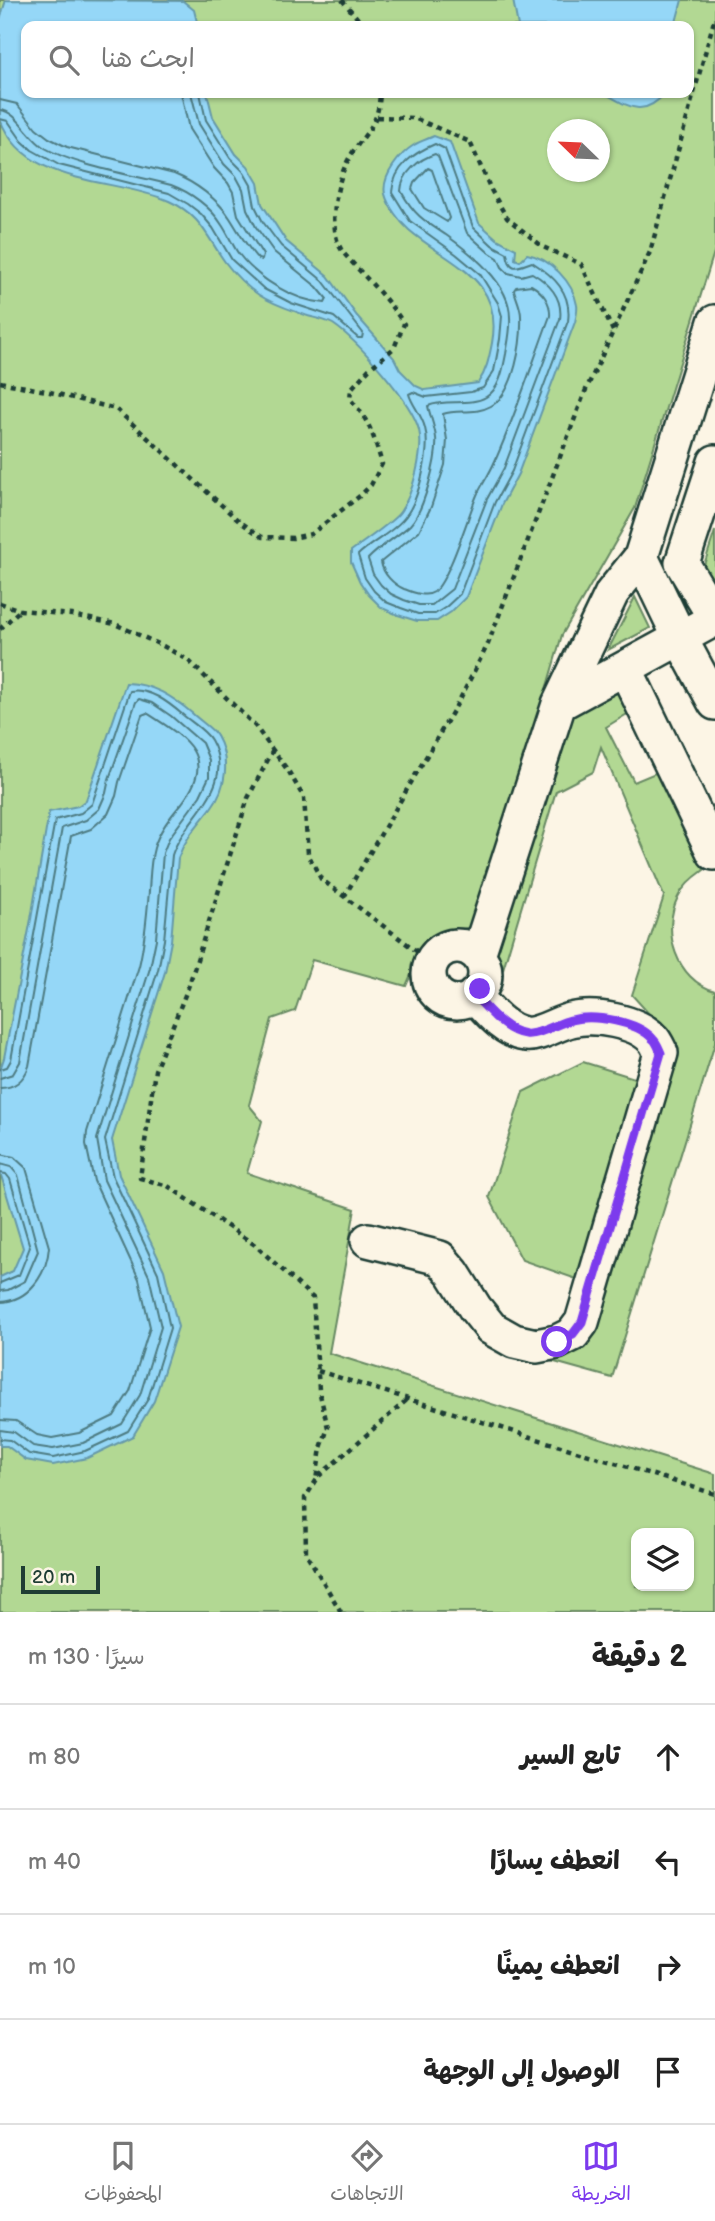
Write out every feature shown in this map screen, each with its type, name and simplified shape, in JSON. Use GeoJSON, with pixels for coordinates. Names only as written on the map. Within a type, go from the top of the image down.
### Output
{"type":"FeatureCollection","features":[{"type":"Feature","properties":{"kind":"lane"},"geometry":{"type":"LineString","coordinates":[[478,955],[559,704],[611,593],[641,557],[715,322]]}},
{"type":"Feature","properties":{"kind":"lane"},"geometry":{"type":"LineString","coordinates":[[559,704],[715,619],[682,563],[715,462]]}},
{"type":"Feature","properties":{"kind":"lane"},"geometry":{"type":"LineString","coordinates":[[641,557],[715,703]]}},
{"type":"Feature","properties":{"kind":"lane"},"geometry":{"type":"LineString","coordinates":[[625,668],[714,853]]}},
{"type":"Feature","properties":{"kind":"lane"},"geometry":{"type":"LineString","coordinates":[[453,946],[462,946],[478,955],[482,962],[484,981],[474,995],[457,1002],[433,989],[430,980],[431,962],[437,954],[453,946]]}},
{"type":"Feature","properties":{"kind":"lane"},"geometry":{"type":"LineString","coordinates":[[368,1240],[440,1258],[491,1328],[514,1341],[536,1346],[557,1342],[573,1334],[582,1322],[661,1053],[653,1039],[640,1030],[621,1022],[597,1017],[572,1020],[527,1035],[509,1029],[474,995]]}},
{"type":"Feature","properties":{"kind":"path"},"geometry":{"type":"LineString","coordinates":[[342,0],[359,21]]}},
{"type":"Feature","properties":{"kind":"path"},"geometry":{"type":"LineString","coordinates":[[694,93],[715,17]]}},
{"type":"Feature","properties":{"kind":"path"},"geometry":{"type":"LineString","coordinates":[[0,382],[116,409],[239,521],[262,537],[278,539],[311,534],[361,495],[371,485],[382,464],[372,430],[363,413],[350,400],[351,389],[394,348],[404,324],[340,248],[336,231],[334,203],[339,179],[351,155],[377,117],[379,98]]}},
{"type":"Feature","properties":{"kind":"path"},"geometry":{"type":"LineString","coordinates":[[344,897],[460,699],[488,644],[585,391],[650,252],[693,98]]}},
{"type":"Feature","properties":{"kind":"path"},"geometry":{"type":"LineString","coordinates":[[377,117],[414,118],[470,142],[491,190],[507,218],[543,247],[581,264],[613,331]]}},
{"type":"Feature","properties":{"kind":"path"},"geometry":{"type":"LineString","coordinates":[[0,603],[20,610],[72,615],[115,624],[188,660],[255,726],[304,798],[308,854],[321,879],[431,962]]}},
{"type":"Feature","properties":{"kind":"path"},"geometry":{"type":"LineString","coordinates":[[0,629],[20,610]]}},
{"type":"Feature","properties":{"kind":"path"},"geometry":{"type":"LineString","coordinates":[[273,750],[248,798],[189,985],[155,1070],[140,1178],[168,1186],[255,1245],[313,1298],[319,1390],[328,1427],[321,1448],[316,1480]]}},
{"type":"Feature","properties":{"kind":"path"},"geometry":{"type":"LineString","coordinates":[[317,1371],[715,1494]]}},
{"type":"Feature","properties":{"kind":"path"},"geometry":{"type":"LineString","coordinates":[[341,1612],[306,1553],[304,1498],[319,1476],[408,1399]]}},
{"type":"Feature","properties":{"kind":"green space"},"geometry":{"type":"Polygon","coordinates":[[[0,0],[715,0],[715,249],[635,508],[562,635],[477,925],[426,940],[406,986],[312,960],[295,1011],[272,1019],[249,1105],[262,1121],[247,1173],[355,1209],[329,1353],[715,1474],[715,1612],[0,1612],[0,0]]]}},
{"type":"Feature","properties":{"kind":"green space"},"geometry":{"type":"Polygon","coordinates":[[[715,531],[715,586],[703,568],[715,531]]]}},
{"type":"Feature","properties":{"kind":"green space"},"geometry":{"type":"Polygon","coordinates":[[[635,597],[650,628],[608,650],[635,597]]]}},
{"type":"Feature","properties":{"kind":"green space"},"geometry":{"type":"Polygon","coordinates":[[[620,682],[632,711],[606,727],[634,782],[660,771],[704,870],[689,882],[678,897],[671,924],[672,939],[682,965],[690,976],[715,991],[715,1043],[612,1378],[551,1361],[660,1026],[632,995],[664,896],[601,747],[593,772],[556,791],[503,969],[493,967],[572,709],[620,682]]]}},
{"type":"Feature","properties":{"kind":"green space"},"geometry":{"type":"Polygon","coordinates":[[[583,1062],[644,1081],[582,1281],[522,1260],[489,1197],[523,1092],[583,1062]]]}},
{"type":"Feature","properties":{"kind":"water"},"geometry":{"type":"Polygon","coordinates":[[[6,0],[183,1],[194,10],[197,21],[21,21],[21,98],[208,98],[213,117],[236,154],[248,166],[258,183],[262,204],[286,241],[328,276],[357,316],[394,358],[400,370],[416,386],[425,390],[478,383],[489,359],[493,321],[490,302],[470,274],[409,230],[395,214],[387,199],[385,187],[389,173],[398,159],[414,145],[434,136],[450,142],[479,223],[497,239],[516,249],[515,259],[520,261],[527,254],[536,256],[559,272],[575,296],[575,322],[518,474],[502,504],[466,597],[451,612],[437,621],[417,621],[382,608],[360,582],[351,562],[351,551],[400,512],[416,472],[420,449],[419,430],[395,389],[369,358],[333,324],[265,299],[250,288],[229,267],[196,220],[180,207],[147,193],[73,176],[29,157],[12,141],[0,119],[0,19],[6,0]]]}},
{"type":"Feature","properties":{"kind":"water"},"geometry":{"type":"Polygon","coordinates":[[[513,0],[682,0],[676,21],[517,21],[513,0]]]}},
{"type":"Feature","properties":{"kind":"water"},"geometry":{"type":"Polygon","coordinates":[[[613,98],[660,98],[650,106],[642,108],[628,106],[613,98]]]}},
{"type":"Feature","properties":{"kind":"water"},"geometry":{"type":"Polygon","coordinates":[[[126,683],[154,689],[170,697],[209,727],[221,745],[225,763],[221,791],[188,838],[178,858],[171,941],[165,972],[112,1140],[119,1175],[164,1270],[178,1327],[154,1401],[133,1436],[87,1458],[53,1465],[26,1460],[7,1446],[0,1446],[0,1277],[13,1271],[23,1248],[0,1172],[0,1070],[31,919],[49,812],[78,806],[86,800],[126,683]]]}},
{"type":"Feature","properties":{"kind":"route"},"geometry":{"type":"LineString","coordinates":[[480,989],[474,995],[509,1029],[527,1035],[572,1020],[597,1017],[621,1022],[640,1030],[653,1039],[661,1053],[582,1322],[573,1334],[557,1342]]}}]}
